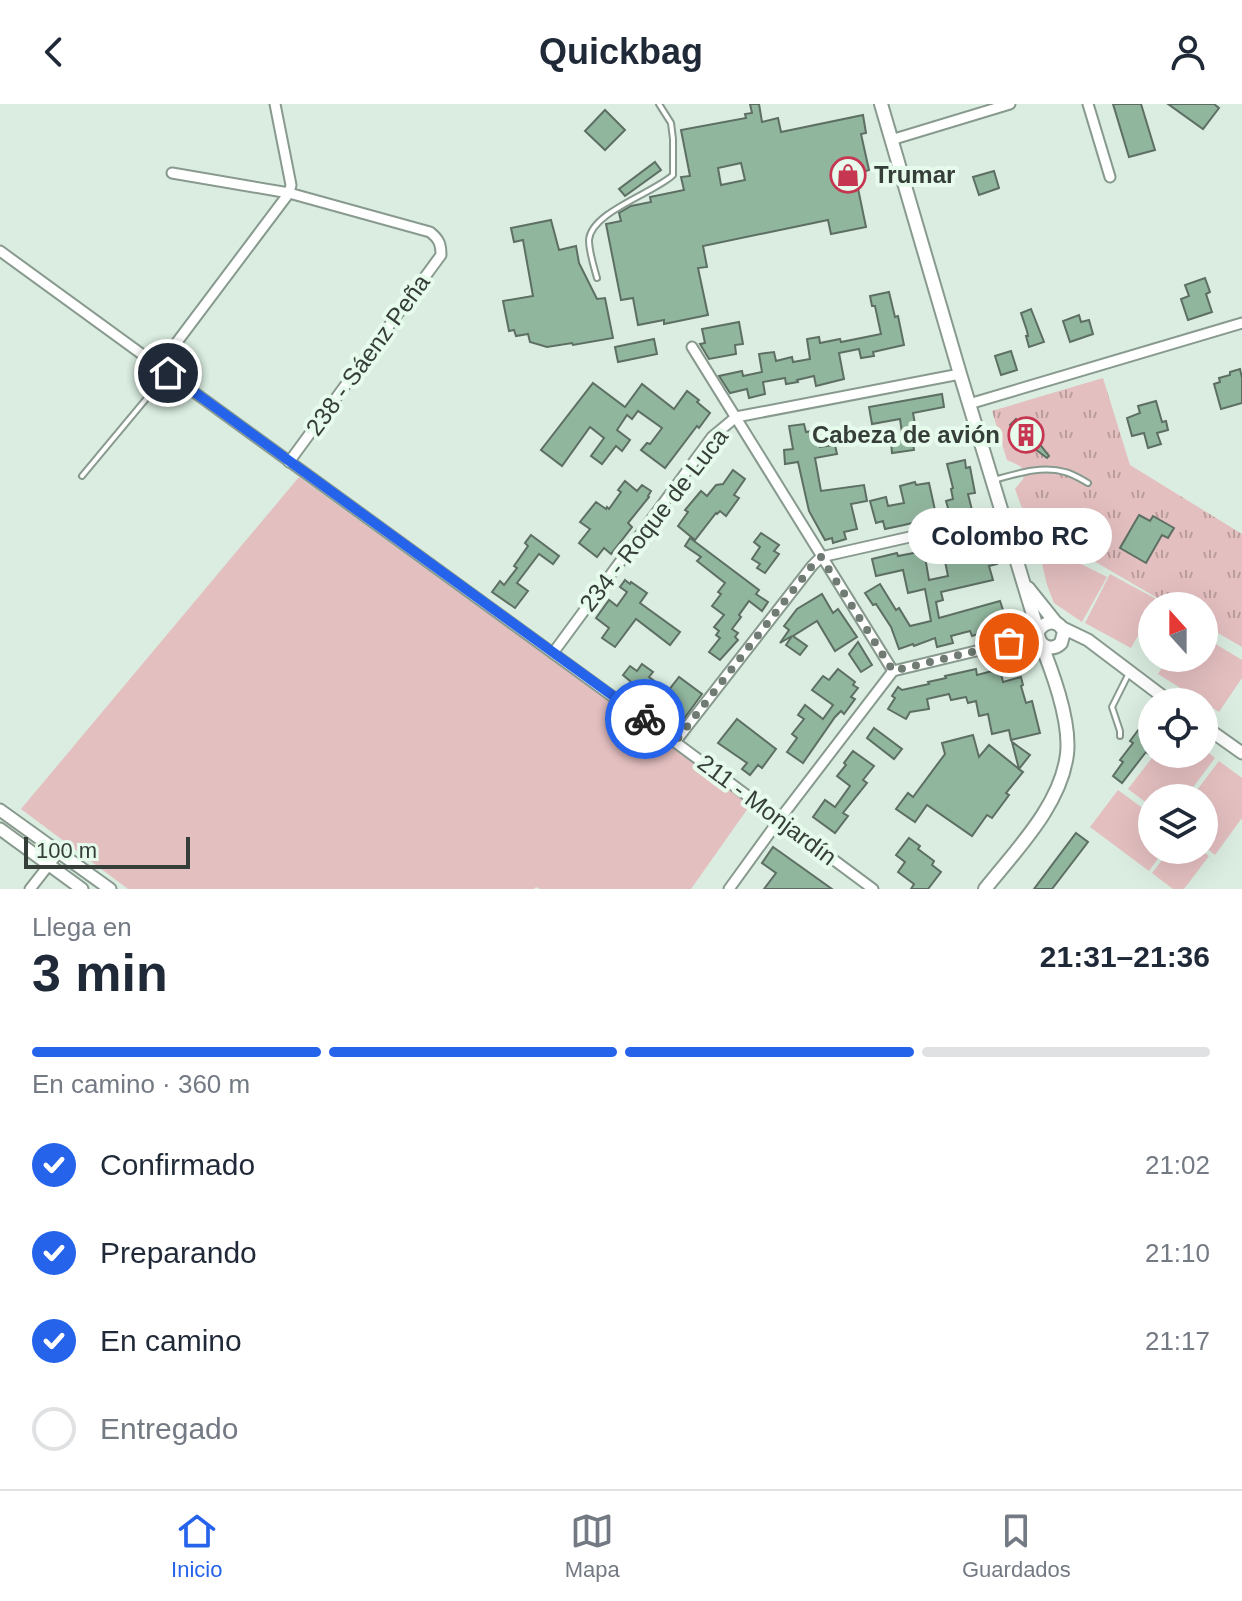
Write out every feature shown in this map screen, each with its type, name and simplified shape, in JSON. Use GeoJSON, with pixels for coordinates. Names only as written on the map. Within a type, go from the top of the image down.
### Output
{"type":"FeatureCollection","features":[{"type":"Feature","properties":{"kind":"main road"},"geometry":{"type":"LineString","coordinates":[[881,104],[1065,721],[1067,756],[1062,777],[1042,817],[985,889]]}},
{"type":"Feature","properties":{"kind":"main road"},"geometry":{"type":"LineString","coordinates":[[1022,579],[1060,626],[1064,636],[1056,649],[1051,673]]}},
{"type":"Feature","properties":{"kind":"main road"},"geometry":{"type":"LineString","coordinates":[[1039,637],[1048,622],[1060,626]]}},
{"type":"Feature","properties":{"kind":"main road"},"geometry":{"type":"LineString","coordinates":[[1039,637],[1051,648],[1060,644]]}},
{"type":"Feature","properties":{"kind":"street"},"geometry":{"type":"LineString","coordinates":[[159,366],[289,193],[291,185],[275,104]]}},
{"type":"Feature","properties":{"kind":"street"},"geometry":{"type":"LineString","coordinates":[[891,140],[1010,104]]}},
{"type":"Feature","properties":{"kind":"street"},"geometry":{"type":"LineString","coordinates":[[1088,104],[1110,177]]}},
{"type":"Feature","properties":{"kind":"street"},"geometry":{"type":"LineString","coordinates":[[172,173],[289,193]]}},
{"type":"Feature","properties":{"kind":"street","name":"238 - Sáenz Peña"},"geometry":{"type":"LineString","coordinates":[[289,193],[430,232],[438,238],[441,246],[441,255],[289,462]]}},
{"type":"Feature","properties":{"kind":"street","name":"211 - Monjardín"},"geometry":{"type":"LineString","coordinates":[[0,251],[873,889]]}},
{"type":"Feature","properties":{"kind":"street"},"geometry":{"type":"LineString","coordinates":[[969,404],[1242,323]]}},
{"type":"Feature","properties":{"kind":"street"},"geometry":{"type":"LineString","coordinates":[[692,347],[893,671]]}},
{"type":"Feature","properties":{"kind":"street","name":"234 - Roque de Luca"},"geometry":{"type":"LineString","coordinates":[[553,653],[712,437],[736,417],[960,374]]}},
{"type":"Feature","properties":{"kind":"street"},"geometry":{"type":"LineString","coordinates":[[675,742],[821,557],[1003,516]]}},
{"type":"Feature","properties":{"kind":"street"},"geometry":{"type":"LineString","coordinates":[[1060,626],[1088,640],[1150,688]]}},
{"type":"Feature","properties":{"kind":"street"},"geometry":{"type":"LineString","coordinates":[[729,889],[893,671],[1039,637]]}},
{"type":"Feature","properties":{"kind":"street"},"geometry":{"type":"LineString","coordinates":[[1060,644],[1088,640]]}},
{"type":"Feature","properties":{"kind":"street"},"geometry":{"type":"LineString","coordinates":[[1218,736],[1242,753]]}},
{"type":"Feature","properties":{"kind":"street"},"geometry":{"type":"LineString","coordinates":[[0,810],[110,889]]}},
{"type":"Feature","properties":{"kind":"street"},"geometry":{"type":"LineString","coordinates":[[0,829],[82,889]]}},
{"type":"Feature","properties":{"kind":"street"},"geometry":{"type":"LineString","coordinates":[[30,889],[59,852]]}},
{"type":"Feature","properties":{"kind":"lane"},"geometry":{"type":"LineString","coordinates":[[597,278],[589,240],[593,230],[614,209],[664,183],[673,175],[671,123],[659,104]]}},
{"type":"Feature","properties":{"kind":"lane"},"geometry":{"type":"LineString","coordinates":[[82,476],[168,373]]}},
{"type":"Feature","properties":{"kind":"lane"},"geometry":{"type":"LineString","coordinates":[[992,481],[1047,470],[1064,471],[1088,483]]}},
{"type":"Feature","properties":{"kind":"lane"},"geometry":{"type":"LineString","coordinates":[[1120,736],[1112,707],[1129,673]]}},
{"type":"Feature","properties":{"kind":"green space"},"geometry":{"type":"Polygon","coordinates":[[[1103,378],[1130,465],[1242,534],[1242,647],[1218,633],[1218,592],[1147,592],[1027,522],[1015,489],[1025,472],[1007,460],[992,411],[1103,378]]]}},
{"type":"Feature","properties":{"kind":"green space"},"geometry":{"type":"Polygon","coordinates":[[[299,477],[751,804],[691,889],[128,889],[21,809],[299,477]]]}},
{"type":"Feature","properties":{"kind":"green space"},"geometry":{"type":"Polygon","coordinates":[[[1037,542],[1107,577],[1082,622],[1054,603],[1037,542]]]}},
{"type":"Feature","properties":{"kind":"green space"},"geometry":{"type":"Polygon","coordinates":[[[1110,574],[1143,592],[1138,592],[1138,636],[1131,648],[1085,623],[1110,574]]]}},
{"type":"Feature","properties":{"kind":"green space"},"geometry":{"type":"Polygon","coordinates":[[[1218,645],[1242,660],[1242,678],[1219,712],[1218,688],[1180,688],[1158,674],[1218,672],[1218,645]]]}},
{"type":"Feature","properties":{"kind":"green space"},"geometry":{"type":"Polygon","coordinates":[[[1218,762],[1242,778],[1242,818],[1218,851],[1218,784],[1202,784],[1214,768],[1218,768],[1218,762]]]}},
{"type":"Feature","properties":{"kind":"green space"},"geometry":{"type":"Polygon","coordinates":[[[1144,768],[1208,768],[1196,784],[1138,784],[1138,796],[1128,789],[1144,768]]]}},
{"type":"Feature","properties":{"kind":"green space"},"geometry":{"type":"Polygon","coordinates":[[[1118,790],[1138,805],[1138,863],[1090,827],[1118,790]]]}},
{"type":"Feature","properties":{"kind":"green space"},"geometry":{"type":"Polygon","coordinates":[[[1140,864],[1154,864],[1149,871],[1140,864]]]}},
{"type":"Feature","properties":{"kind":"green space"},"geometry":{"type":"Polygon","coordinates":[[[1159,864],[1203,864],[1184,889],[1173,889],[1152,873],[1159,864]]]}},
{"type":"Feature","properties":{"kind":"building"},"geometry":{"type":"Polygon","coordinates":[[[750,104],[759,104],[762,122],[778,118],[781,132],[863,115],[866,133],[861,134],[869,170],[855,174],[866,227],[831,234],[828,220],[703,246],[707,267],[698,268],[708,315],[664,324],[664,320],[638,325],[633,298],[621,300],[606,224],[621,221],[619,213],[631,206],[651,202],[650,197],[684,190],[681,177],[690,176],[681,130],[746,118],[745,114],[752,113],[750,104]],[[741,163],[718,168],[721,185],[745,180],[741,163]]]}},
{"type":"Feature","properties":{"kind":"building"},"geometry":{"type":"Polygon","coordinates":[[[1113,104],[1141,104],[1155,150],[1129,157],[1113,104]]]}},
{"type":"Feature","properties":{"kind":"building"},"geometry":{"type":"Polygon","coordinates":[[[1168,104],[1214,104],[1219,108],[1203,129],[1168,104]]]}},
{"type":"Feature","properties":{"kind":"building"},"geometry":{"type":"Polygon","coordinates":[[[605,110],[625,130],[605,150],[585,131],[605,110]]]}},
{"type":"Feature","properties":{"kind":"building"},"geometry":{"type":"Polygon","coordinates":[[[655,162],[661,170],[625,196],[619,189],[655,162]]]}},
{"type":"Feature","properties":{"kind":"building"},"geometry":{"type":"Polygon","coordinates":[[[994,171],[999,188],[979,195],[973,177],[994,171]]]}},
{"type":"Feature","properties":{"kind":"building"},"geometry":{"type":"Polygon","coordinates":[[[551,220],[559,250],[576,246],[579,263],[597,299],[605,298],[613,338],[547,347],[530,342],[528,334],[516,336],[514,330],[509,331],[503,301],[533,296],[523,240],[514,242],[511,228],[551,220]]]}},
{"type":"Feature","properties":{"kind":"building"},"geometry":{"type":"Polygon","coordinates":[[[1205,278],[1212,312],[1188,320],[1181,299],[1189,296],[1185,285],[1205,278]]]}},
{"type":"Feature","properties":{"kind":"building"},"geometry":{"type":"Polygon","coordinates":[[[889,292],[904,345],[861,358],[859,349],[839,353],[844,379],[816,386],[814,376],[786,384],[785,378],[763,382],[765,394],[749,398],[747,389],[730,393],[719,376],[742,371],[743,376],[762,372],[759,354],[774,352],[776,361],[792,357],[793,362],[810,359],[807,339],[819,337],[820,343],[840,339],[841,342],[881,334],[870,296],[889,292]]]}},
{"type":"Feature","properties":{"kind":"building"},"geometry":{"type":"Polygon","coordinates":[[[1031,309],[1044,342],[1029,347],[1021,313],[1031,309]]]}},
{"type":"Feature","properties":{"kind":"building"},"geometry":{"type":"Polygon","coordinates":[[[1079,315],[1081,322],[1089,320],[1093,334],[1070,342],[1063,321],[1079,315]]]}},
{"type":"Feature","properties":{"kind":"building"},"geometry":{"type":"Polygon","coordinates":[[[739,322],[743,344],[735,345],[736,354],[709,359],[700,344],[705,343],[702,329],[739,322]]]}},
{"type":"Feature","properties":{"kind":"building"},"geometry":{"type":"Polygon","coordinates":[[[654,339],[657,354],[618,362],[615,347],[654,339]]]}},
{"type":"Feature","properties":{"kind":"building"},"geometry":{"type":"Polygon","coordinates":[[[1011,351],[1017,370],[1001,375],[995,356],[1011,351]]]}},
{"type":"Feature","properties":{"kind":"building"},"geometry":{"type":"Polygon","coordinates":[[[1240,369],[1242,403],[1221,409],[1214,384],[1220,382],[1219,378],[1240,369]]]}},
{"type":"Feature","properties":{"kind":"building"},"geometry":{"type":"Polygon","coordinates":[[[593,383],[625,407],[642,384],[674,409],[687,391],[710,413],[665,468],[641,450],[662,428],[638,411],[632,419],[627,415],[617,430],[630,440],[622,451],[616,446],[602,464],[591,456],[604,438],[590,427],[562,466],[541,450],[593,383]]]}},
{"type":"Feature","properties":{"kind":"building"},"geometry":{"type":"Polygon","coordinates":[[[942,394],[944,407],[913,413],[915,424],[910,425],[914,450],[892,453],[891,442],[903,440],[900,419],[872,424],[869,407],[942,394]]]}},
{"type":"Feature","properties":{"kind":"building"},"geometry":{"type":"Polygon","coordinates":[[[1156,401],[1162,422],[1166,421],[1168,430],[1157,433],[1161,444],[1148,448],[1144,433],[1132,436],[1127,418],[1140,413],[1138,406],[1156,401]]]}},
{"type":"Feature","properties":{"kind":"building","name":"Cabeza de avión"},"geometry":{"type":"Polygon","coordinates":[[[1016,419],[1030,432],[1049,456],[1047,458],[1023,440],[1010,425],[1016,419]]]}},
{"type":"Feature","properties":{"kind":"building"},"geometry":{"type":"Polygon","coordinates":[[[804,424],[806,432],[817,430],[820,447],[835,445],[837,454],[815,458],[821,491],[864,485],[867,501],[851,504],[857,529],[844,532],[846,539],[833,543],[832,538],[825,540],[809,511],[798,462],[785,464],[784,450],[793,449],[789,426],[804,424]]]}},
{"type":"Feature","properties":{"kind":"building"},"geometry":{"type":"Polygon","coordinates":[[[965,460],[966,468],[970,467],[975,493],[968,494],[972,510],[950,515],[946,501],[953,499],[953,488],[947,464],[965,460]]]}},
{"type":"Feature","properties":{"kind":"building"},"geometry":{"type":"Polygon","coordinates":[[[733,470],[745,479],[734,495],[739,498],[726,516],[720,511],[716,513],[695,540],[678,526],[688,512],[685,510],[701,491],[707,496],[716,485],[723,484],[733,470]]]}},
{"type":"Feature","properties":{"kind":"building"},"geometry":{"type":"Polygon","coordinates":[[[625,481],[637,491],[642,485],[651,491],[649,497],[628,523],[632,527],[611,554],[604,548],[597,557],[579,543],[590,529],[580,522],[596,502],[609,509],[625,481]]]}},
{"type":"Feature","properties":{"kind":"building"},"geometry":{"type":"Polygon","coordinates":[[[915,482],[916,485],[929,483],[935,510],[923,514],[924,520],[904,525],[885,529],[883,521],[876,523],[870,501],[886,497],[888,506],[904,503],[900,486],[915,482]]]}},
{"type":"Feature","properties":{"kind":"building"},"geometry":{"type":"Polygon","coordinates":[[[1139,515],[1150,521],[1153,516],[1174,528],[1168,538],[1162,535],[1146,563],[1120,548],[1139,515]]]}},
{"type":"Feature","properties":{"kind":"building"},"geometry":{"type":"Polygon","coordinates":[[[761,533],[779,545],[774,551],[779,554],[765,573],[757,568],[760,564],[752,559],[760,547],[754,542],[761,533]]]}},
{"type":"Feature","properties":{"kind":"building"},"geometry":{"type":"Polygon","coordinates":[[[980,534],[988,541],[988,550],[993,549],[997,564],[989,566],[993,580],[941,592],[943,600],[936,602],[939,618],[1000,601],[1007,622],[972,636],[970,631],[951,636],[953,643],[937,647],[935,638],[899,649],[891,627],[865,593],[880,584],[910,626],[931,621],[925,589],[908,593],[903,570],[876,576],[872,559],[924,551],[929,580],[948,576],[941,542],[955,539],[957,550],[971,536],[980,534]]]}},
{"type":"Feature","properties":{"kind":"building"},"geometry":{"type":"Polygon","coordinates":[[[531,535],[559,556],[553,564],[539,554],[517,583],[528,591],[515,608],[492,592],[500,581],[504,585],[517,568],[514,566],[528,546],[525,543],[531,535]]]}},
{"type":"Feature","properties":{"kind":"building"},"geometry":{"type":"Polygon","coordinates":[[[690,538],[759,590],[756,594],[768,602],[762,611],[749,601],[732,629],[738,633],[735,637],[738,640],[720,660],[709,652],[720,638],[716,635],[719,631],[714,627],[724,615],[712,606],[725,583],[697,561],[701,557],[685,546],[690,538]]]}},
{"type":"Feature","properties":{"kind":"building"},"geometry":{"type":"Polygon","coordinates":[[[625,580],[647,593],[640,603],[680,632],[670,645],[636,619],[615,647],[602,638],[609,628],[596,618],[609,600],[617,606],[627,592],[620,587],[625,580]]]}},
{"type":"Feature","properties":{"kind":"building"},"geometry":{"type":"Polygon","coordinates":[[[822,594],[833,613],[838,609],[857,637],[835,651],[817,621],[793,636],[807,646],[800,655],[786,645],[792,636],[780,643],[789,630],[784,626],[797,609],[822,594]]]}},
{"type":"Feature","properties":{"kind":"building"},"geometry":{"type":"Polygon","coordinates":[[[858,642],[872,665],[861,672],[849,654],[858,642]]]}},
{"type":"Feature","properties":{"kind":"building"},"geometry":{"type":"Polygon","coordinates":[[[642,664],[653,672],[649,677],[668,691],[679,677],[702,694],[683,720],[667,708],[665,710],[623,675],[630,666],[637,671],[642,664]]]}},
{"type":"Feature","properties":{"kind":"building"},"geometry":{"type":"Polygon","coordinates":[[[838,669],[855,682],[853,685],[858,688],[851,697],[855,699],[844,714],[841,711],[835,717],[803,763],[787,752],[797,738],[792,734],[804,719],[798,715],[805,705],[823,719],[833,705],[812,690],[823,676],[829,680],[838,669]]]}},
{"type":"Feature","properties":{"kind":"building"},"geometry":{"type":"Polygon","coordinates":[[[976,669],[977,675],[1000,669],[1003,682],[1021,677],[1026,703],[1032,701],[1040,733],[1011,740],[1009,730],[992,734],[988,714],[979,716],[976,701],[968,703],[966,697],[951,700],[949,694],[927,699],[929,709],[910,712],[906,719],[888,709],[898,687],[902,690],[929,684],[945,676],[976,669]]]}},
{"type":"Feature","properties":{"kind":"building"},"geometry":{"type":"Polygon","coordinates":[[[737,719],[776,749],[762,768],[758,765],[750,775],[742,769],[747,763],[718,743],[737,719]]]}},
{"type":"Feature","properties":{"kind":"building"},"geometry":{"type":"Polygon","coordinates":[[[874,728],[902,749],[894,759],[867,738],[874,728]]]}},
{"type":"Feature","properties":{"kind":"building"},"geometry":{"type":"Polygon","coordinates":[[[1138,730],[1138,762],[1122,783],[1113,776],[1133,743],[1130,741],[1138,730]]]}},
{"type":"Feature","properties":{"kind":"building"},"geometry":{"type":"Polygon","coordinates":[[[973,735],[979,757],[989,745],[1023,772],[992,818],[987,815],[972,836],[927,805],[915,822],[896,809],[908,793],[913,797],[945,754],[942,743],[973,735]]]}},
{"type":"Feature","properties":{"kind":"building"},"geometry":{"type":"Polygon","coordinates":[[[1012,742],[1030,755],[1019,769],[1012,742]]]}},
{"type":"Feature","properties":{"kind":"building"},"geometry":{"type":"Polygon","coordinates":[[[853,751],[874,766],[863,780],[867,783],[843,813],[848,816],[835,833],[813,817],[825,800],[835,807],[850,786],[837,776],[853,751]]]}},
{"type":"Feature","properties":{"kind":"building"},"geometry":{"type":"Polygon","coordinates":[[[1076,833],[1088,842],[1052,889],[1034,889],[1076,833]]]}},
{"type":"Feature","properties":{"kind":"building"},"geometry":{"type":"Polygon","coordinates":[[[909,838],[920,846],[918,849],[934,861],[932,865],[941,872],[928,889],[911,889],[914,884],[898,872],[905,862],[896,855],[909,838]]]}},
{"type":"Feature","properties":{"kind":"building"},"geometry":{"type":"Polygon","coordinates":[[[773,847],[832,889],[764,889],[776,873],[762,863],[773,847]]]}},
{"type":"Feature","properties":{"kind":"way so far"},"geometry":{"type":"LineString","coordinates":[[645,719],[675,742],[821,557],[893,671],[1009,643]]}},
{"type":"Feature","properties":{"kind":"place","name":"Trumar"},"geometry":{"type":"Point","coordinates":[848,175]}},
{"type":"Feature","properties":{"kind":"place","name":"Cabeza de avión"},"geometry":{"type":"Point","coordinates":[1026,435]}},
{"type":"Feature","properties":{"kind":"place","name":"Colombo RC"},"geometry":{"type":"Point","coordinates":[1009,643]}},
{"type":"Feature","properties":{"kind":"route"},"geometry":{"type":"LineString","coordinates":[[168,373],[645,719]]}}]}
